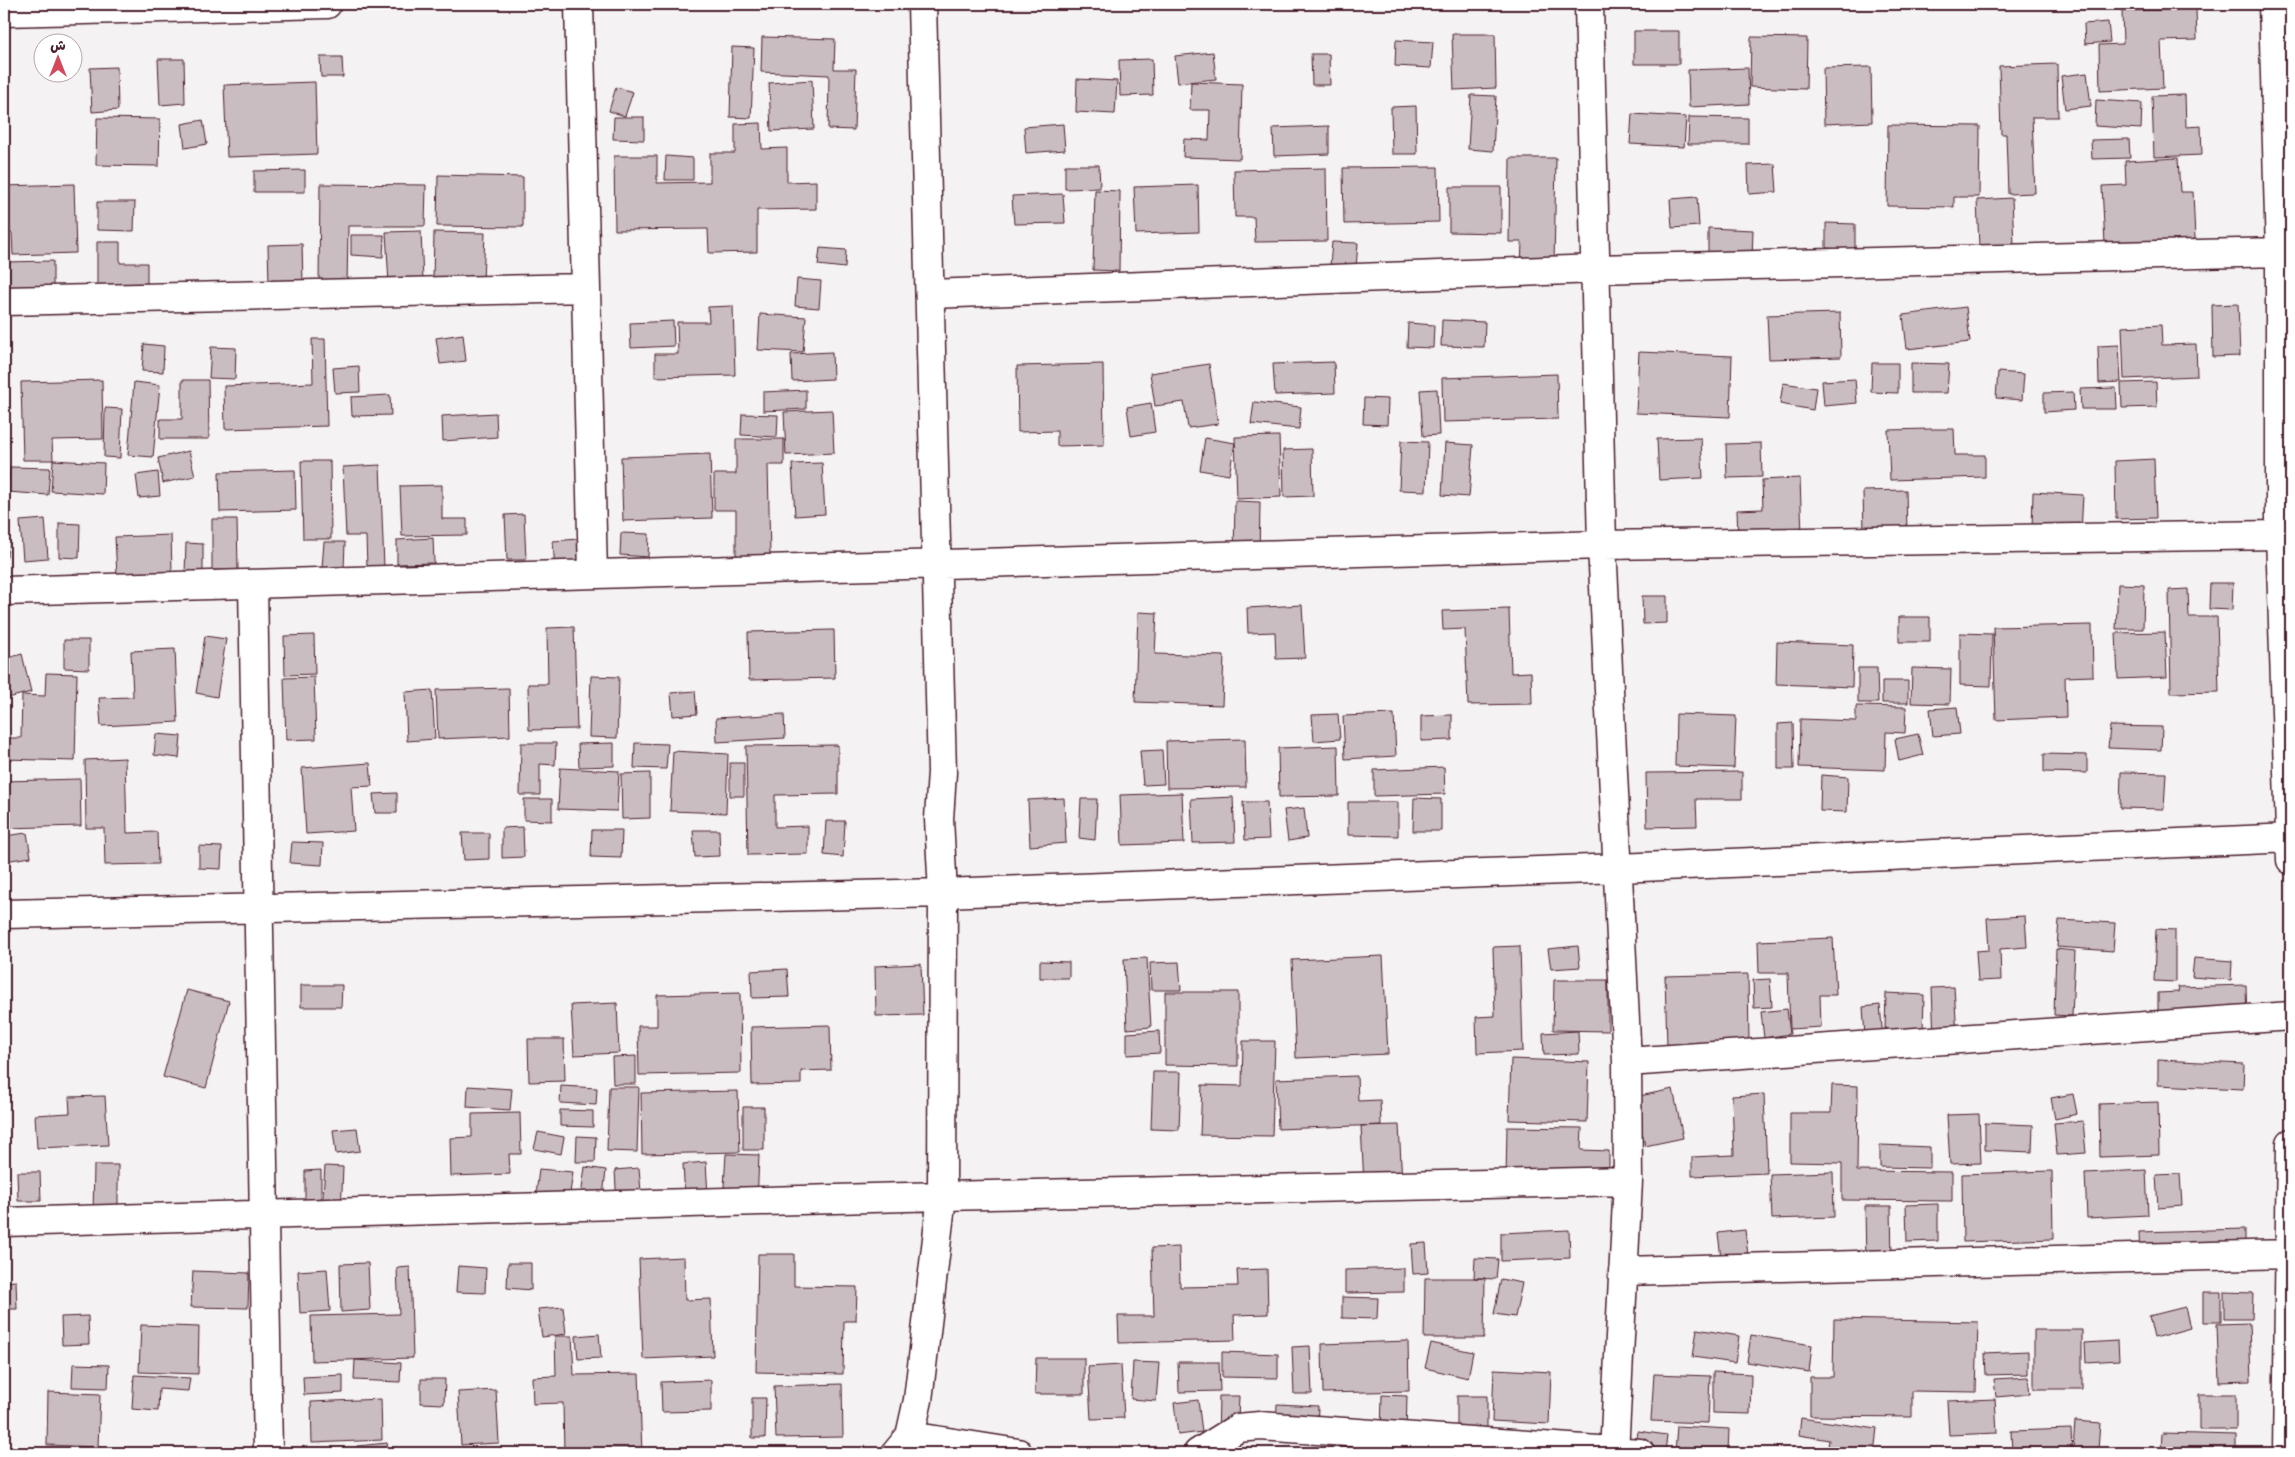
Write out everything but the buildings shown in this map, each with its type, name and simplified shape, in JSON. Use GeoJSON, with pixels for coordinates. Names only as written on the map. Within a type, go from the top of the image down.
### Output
{"type":"FeatureCollection","features":[{"type":"Feature","properties":{"kind":"street"},"geometry":{"type":"LineString","coordinates":[[4,12],[327,4]]}},
{"type":"Feature","properties":{"kind":"street"},"geometry":{"type":"LineString","coordinates":[[579,4],[593,574]]}},
{"type":"Feature","properties":{"kind":"street"},"geometry":{"type":"LineString","coordinates":[[922,4],[942,772],[939,820],[943,893],[942,1196],[918,1400],[903,1445],[1018,1453]]}},
{"type":"Feature","properties":{"kind":"street"},"geometry":{"type":"LineString","coordinates":[[1198,1453],[1238,1428],[1260,1426],[1623,1452],[1623,1271],[1628,1181],[1627,1062],[1602,545],[1589,4]]}},
{"type":"Feature","properties":{"kind":"street"},"geometry":{"type":"LineString","coordinates":[[2273,4],[2280,252],[2291,860]]}},
{"type":"Feature","properties":{"kind":"street"},"geometry":{"type":"LineString","coordinates":[[930,294],[1596,269],[2280,252]]}},
{"type":"Feature","properties":{"kind":"street"},"geometry":{"type":"LineString","coordinates":[[4,301],[586,288]]}},
{"type":"Feature","properties":{"kind":"street"},"geometry":{"type":"LineString","coordinates":[[4,591],[1602,545],[2286,540]]}},
{"type":"Feature","properties":{"kind":"street"},"geometry":{"type":"LineString","coordinates":[[253,584],[268,1453]]}},
{"type":"Feature","properties":{"kind":"street"},"geometry":{"type":"LineString","coordinates":[[4,914],[943,893],[1619,868],[2291,838]]}},
{"type":"Feature","properties":{"kind":"street"},"geometry":{"type":"LineString","coordinates":[[1627,1062],[2291,1016]]}},
{"type":"Feature","properties":{"kind":"street"},"geometry":{"type":"LineString","coordinates":[[2287,1453],[2288,1254],[2291,1143]]}},
{"type":"Feature","properties":{"kind":"street"},"geometry":{"type":"LineString","coordinates":[[4,1222],[942,1196],[1628,1181]]}},
{"type":"Feature","properties":{"kind":"street"},"geometry":{"type":"LineString","coordinates":[[1623,1271],[2288,1254]]}}]}
